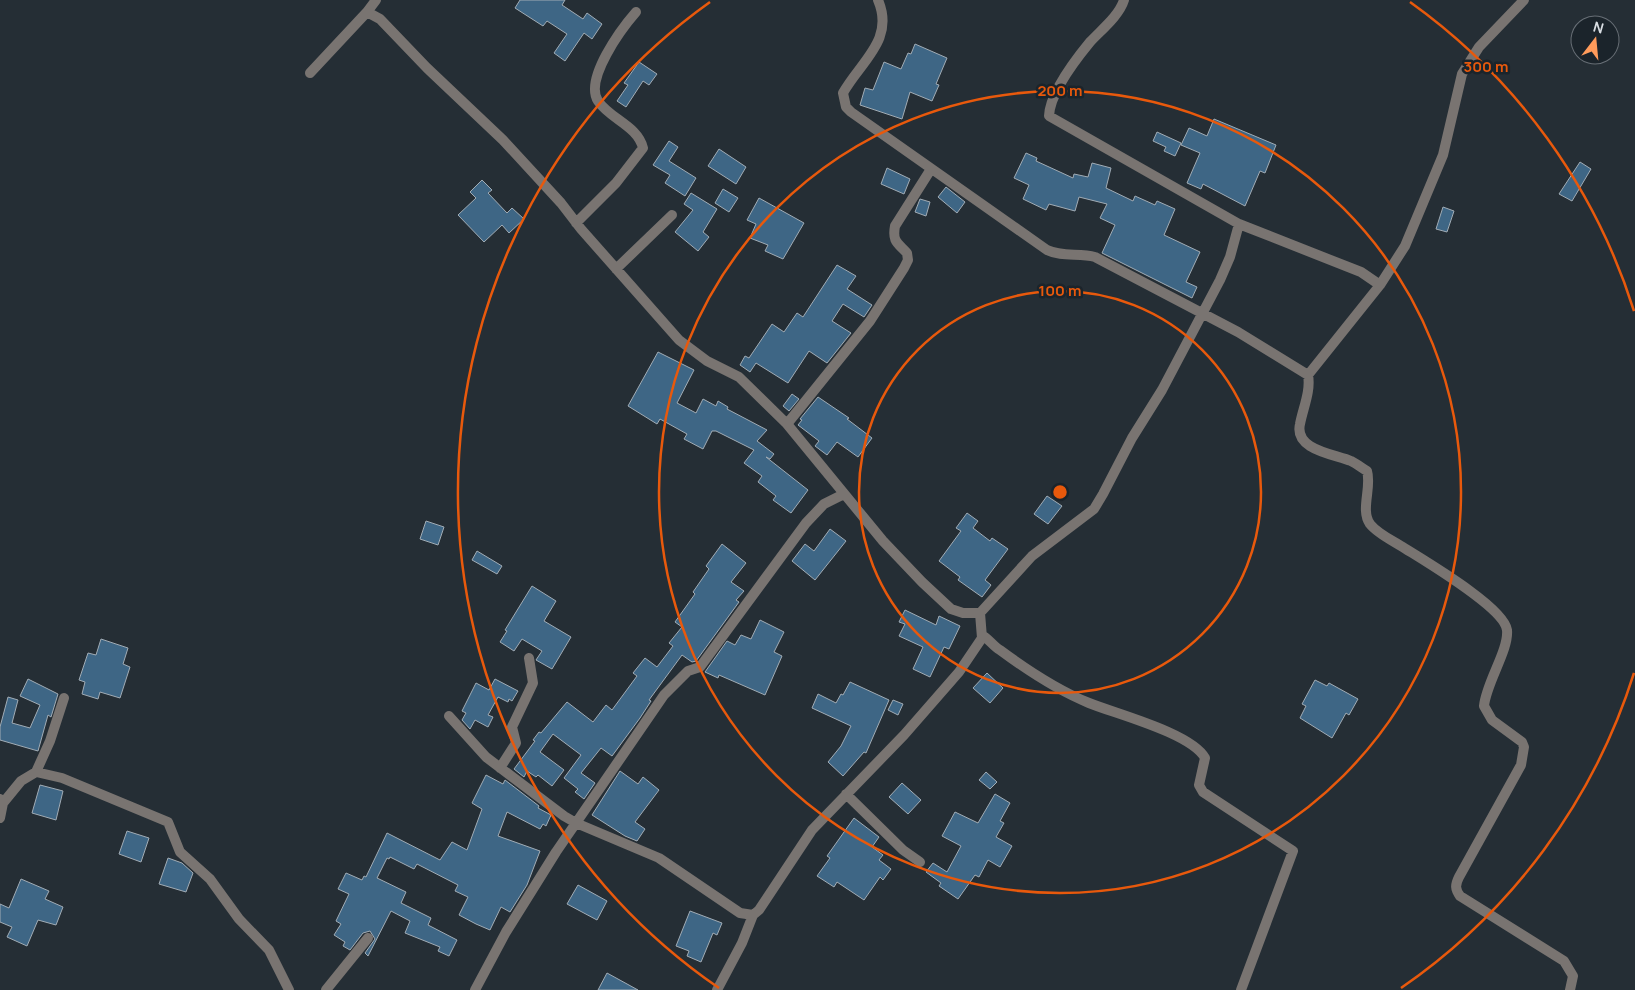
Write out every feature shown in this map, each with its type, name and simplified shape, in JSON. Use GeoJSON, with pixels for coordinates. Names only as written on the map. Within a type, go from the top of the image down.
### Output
{"type":"FeatureCollection","features":[{"type":"Feature","properties":{"kind":"street"},"geometry":{"type":"LineString","coordinates":[[310,73],[376,0]]}},
{"type":"Feature","properties":{"kind":"street"},"geometry":{"type":"LineString","coordinates":[[878,0],[883,13],[880,38],[843,93],[844,102],[850,112],[1052,253],[1082,254],[1095,257],[1238,332],[1308,375]]}},
{"type":"Feature","properties":{"kind":"street"},"geometry":{"type":"LineString","coordinates":[[1124,0],[1123,5],[1077,58],[1060,85],[1049,109],[1049,116],[1239,224],[1361,272],[1380,285]]}},
{"type":"Feature","properties":{"kind":"street"},"geometry":{"type":"LineString","coordinates":[[1524,0],[1478,48],[1467,64],[1458,86],[1443,155],[1404,246],[1380,285],[1308,375],[1308,390],[1298,431],[1303,441],[1316,450],[1352,462],[1367,471],[1369,488],[1366,514],[1369,523],[1386,537],[1476,596],[1503,618],[1507,636],[1488,684],[1484,706],[1492,720],[1522,742],[1524,748],[1523,758],[1509,788],[1455,884],[1456,892],[1564,961],[1573,976],[1570,990]]}},
{"type":"Feature","properties":{"kind":"street"},"geometry":{"type":"LineString","coordinates":[[367,12],[380,19],[427,68],[503,140],[561,203],[576,223],[679,340],[707,361],[740,377],[787,424],[883,541],[941,600],[951,609],[963,613],[980,613]]}},
{"type":"Feature","properties":{"kind":"street"},"geometry":{"type":"LineString","coordinates":[[576,223],[616,183],[643,148],[641,139],[598,102],[595,91],[598,74],[621,28],[636,12]]}},
{"type":"Feature","properties":{"kind":"street"},"geometry":{"type":"LineString","coordinates":[[787,424],[870,321],[904,268],[908,260],[907,253],[895,243],[893,236],[895,226],[931,169]]}},
{"type":"Feature","properties":{"kind":"street"},"geometry":{"type":"LineString","coordinates":[[616,269],[672,215]]}},
{"type":"Feature","properties":{"kind":"street"},"geometry":{"type":"LineString","coordinates":[[717,990],[742,943],[753,915],[759,910],[812,830],[904,735],[959,672],[980,643],[982,636],[980,613],[1032,556],[1094,509],[1100,501],[1117,464],[1162,390],[1230,257],[1239,224]]}},
{"type":"Feature","properties":{"kind":"street"},"geometry":{"type":"LineString","coordinates":[[475,990],[506,932],[576,824],[664,695],[688,671],[700,667],[806,523],[824,504],[844,494]]}},
{"type":"Feature","properties":{"kind":"street"},"geometry":{"type":"LineString","coordinates":[[982,636],[1007,655],[1067,693],[1090,704],[1121,713],[1193,745],[1205,758],[1199,785],[1203,792],[1292,851],[1241,990]]}},
{"type":"Feature","properties":{"kind":"street"},"geometry":{"type":"LineString","coordinates":[[500,768],[515,746],[517,739],[512,728],[533,683],[529,658]]}},
{"type":"Feature","properties":{"kind":"street"},"geometry":{"type":"LineString","coordinates":[[0,818],[1,801],[21,782],[36,772],[50,741],[64,698]]}},
{"type":"Feature","properties":{"kind":"street"},"geometry":{"type":"LineString","coordinates":[[449,716],[486,757],[576,824],[659,858],[740,913],[753,915]]}},
{"type":"Feature","properties":{"kind":"street"},"geometry":{"type":"LineString","coordinates":[[36,772],[62,778],[168,822],[180,852],[210,879],[239,919],[269,950],[289,990]]}},
{"type":"Feature","properties":{"kind":"street"},"geometry":{"type":"LineString","coordinates":[[846,794],[904,850],[920,862]]}},
{"type":"Feature","properties":{"kind":"street"},"geometry":{"type":"LineString","coordinates":[[326,990],[368,938]]}},
{"type":"Feature","properties":{"kind":"building"},"geometry":{"type":"Polygon","coordinates":[[[520,0],[565,0],[562,5],[583,19],[587,13],[602,24],[592,39],[584,33],[565,61],[554,53],[567,34],[547,21],[543,26],[515,8],[520,0]]]}},
{"type":"Feature","properties":{"kind":"building"},"geometry":{"type":"Polygon","coordinates":[[[915,44],[947,58],[936,84],[939,85],[932,101],[910,92],[902,119],[860,105],[865,88],[873,90],[884,62],[901,69],[908,53],[911,54],[915,44]]]}},
{"type":"Feature","properties":{"kind":"building"},"geometry":{"type":"Polygon","coordinates":[[[639,62],[657,74],[649,85],[643,81],[626,107],[617,101],[628,85],[624,83],[639,62]]]}},
{"type":"Feature","properties":{"kind":"building"},"geometry":{"type":"Polygon","coordinates":[[[1214,119],[1276,145],[1265,173],[1260,171],[1245,206],[1203,184],[1201,189],[1187,183],[1200,153],[1181,145],[1189,128],[1207,136],[1214,119]]]}},
{"type":"Feature","properties":{"kind":"building"},"geometry":{"type":"Polygon","coordinates":[[[1157,132],[1181,143],[1175,156],[1164,151],[1166,147],[1153,141],[1157,132]]]}},
{"type":"Feature","properties":{"kind":"building"},"geometry":{"type":"Polygon","coordinates":[[[669,141],[678,147],[669,161],[696,178],[685,196],[665,183],[670,175],[653,165],[669,141]]]}},
{"type":"Feature","properties":{"kind":"building"},"geometry":{"type":"Polygon","coordinates":[[[719,149],[746,167],[736,184],[708,166],[719,149]]]}},
{"type":"Feature","properties":{"kind":"building"},"geometry":{"type":"Polygon","coordinates":[[[1026,153],[1037,158],[1036,161],[1073,178],[1074,174],[1088,177],[1092,163],[1111,168],[1106,188],[1133,201],[1135,196],[1155,205],[1157,201],[1175,209],[1164,235],[1200,252],[1186,282],[1197,287],[1192,298],[1102,253],[1115,225],[1100,218],[1107,204],[1079,197],[1075,211],[1049,204],[1046,210],[1023,199],[1029,185],[1014,178],[1026,153]]]}},
{"type":"Feature","properties":{"kind":"building"},"geometry":{"type":"Polygon","coordinates":[[[1580,162],[1591,169],[1572,201],[1559,194],[1580,162]]]}},
{"type":"Feature","properties":{"kind":"building"},"geometry":{"type":"Polygon","coordinates":[[[887,168],[910,179],[904,194],[881,184],[887,168]]]}},
{"type":"Feature","properties":{"kind":"building"},"geometry":{"type":"Polygon","coordinates":[[[482,180],[492,190],[488,193],[507,213],[512,208],[524,219],[509,233],[502,225],[484,242],[458,215],[476,198],[470,192],[482,180]]]}},
{"type":"Feature","properties":{"kind":"building"},"geometry":{"type":"Polygon","coordinates":[[[946,187],[965,202],[957,213],[938,197],[946,187]]]}},
{"type":"Feature","properties":{"kind":"building"},"geometry":{"type":"Polygon","coordinates":[[[723,189],[738,198],[729,212],[715,203],[723,189]]]}},
{"type":"Feature","properties":{"kind":"building"},"geometry":{"type":"Polygon","coordinates":[[[691,193],[717,209],[703,232],[709,237],[698,251],[675,232],[693,210],[684,204],[691,193]]]}},
{"type":"Feature","properties":{"kind":"building"},"geometry":{"type":"Polygon","coordinates":[[[759,198],[804,223],[783,259],[765,251],[768,245],[750,238],[756,224],[747,220],[759,198]]]}},
{"type":"Feature","properties":{"kind":"building"},"geometry":{"type":"Polygon","coordinates":[[[920,199],[930,202],[926,216],[915,212],[920,199]]]}},
{"type":"Feature","properties":{"kind":"building"},"geometry":{"type":"Polygon","coordinates":[[[1443,207],[1454,211],[1447,232],[1436,229],[1443,207]]]}},
{"type":"Feature","properties":{"kind":"building"},"geometry":{"type":"Polygon","coordinates":[[[837,265],[856,276],[847,289],[872,305],[864,317],[843,304],[832,321],[851,333],[827,363],[809,351],[788,383],[756,363],[750,372],[740,365],[745,356],[749,358],[772,324],[784,332],[797,313],[803,317],[837,265]]]}},
{"type":"Feature","properties":{"kind":"building"},"geometry":{"type":"Polygon","coordinates":[[[658,352],[694,370],[677,403],[696,413],[703,399],[716,406],[718,401],[728,407],[727,409],[767,430],[757,441],[774,454],[770,459],[766,457],[808,490],[791,513],[773,500],[776,496],[758,482],[762,476],[744,463],[754,450],[716,431],[712,431],[703,449],[684,439],[687,434],[660,419],[657,424],[628,406],[658,352]]]}},
{"type":"Feature","properties":{"kind":"building"},"geometry":{"type":"Polygon","coordinates":[[[792,394],[799,399],[789,411],[783,406],[792,394]]]}},
{"type":"Feature","properties":{"kind":"building"},"geometry":{"type":"Polygon","coordinates":[[[818,397],[849,418],[847,419],[872,438],[858,457],[837,442],[827,455],[815,446],[819,441],[798,425],[802,420],[800,419],[818,397]]]}},
{"type":"Feature","properties":{"kind":"building"},"geometry":{"type":"Polygon","coordinates":[[[1047,496],[1062,506],[1048,524],[1034,514],[1047,496]]]}},
{"type":"Feature","properties":{"kind":"building"},"geometry":{"type":"Polygon","coordinates":[[[967,513],[978,521],[973,528],[990,541],[992,538],[1008,549],[985,580],[991,585],[982,597],[958,580],[960,577],[939,561],[961,531],[956,528],[967,513]]]}},
{"type":"Feature","properties":{"kind":"building"},"geometry":{"type":"Polygon","coordinates":[[[426,521],[444,527],[438,545],[420,539],[426,521]]]}},
{"type":"Feature","properties":{"kind":"building"},"geometry":{"type":"Polygon","coordinates":[[[830,529],[846,541],[815,580],[792,561],[805,544],[814,551],[830,529]]]}},
{"type":"Feature","properties":{"kind":"building"},"geometry":{"type":"Polygon","coordinates":[[[722,544],[746,563],[731,582],[744,591],[736,600],[739,602],[696,661],[692,662],[682,655],[612,756],[601,748],[581,773],[595,783],[584,799],[575,792],[578,789],[564,778],[581,755],[553,734],[540,752],[564,770],[552,786],[538,775],[536,777],[527,771],[524,777],[514,769],[535,741],[533,740],[539,732],[541,733],[567,702],[593,722],[606,705],[612,710],[637,676],[633,673],[645,658],[657,667],[673,646],[669,643],[682,627],[675,622],[695,594],[693,592],[709,569],[706,566],[722,544]]]}},
{"type":"Feature","properties":{"kind":"building"},"geometry":{"type":"Polygon","coordinates":[[[477,551],[502,566],[497,574],[472,560],[477,551]]]}},
{"type":"Feature","properties":{"kind":"building"},"geometry":{"type":"Polygon","coordinates":[[[532,586],[556,601],[544,621],[571,637],[552,669],[536,660],[542,651],[522,639],[514,651],[500,642],[507,631],[505,630],[532,586]]]}},
{"type":"Feature","properties":{"kind":"building"},"geometry":{"type":"Polygon","coordinates":[[[905,610],[936,625],[939,616],[960,626],[949,649],[944,647],[930,677],[913,669],[923,647],[899,636],[905,624],[899,622],[905,610]]]}},
{"type":"Feature","properties":{"kind":"building"},"geometry":{"type":"Polygon","coordinates":[[[760,620],[784,632],[774,652],[782,656],[765,695],[719,675],[718,678],[705,672],[727,641],[735,645],[741,635],[751,639],[760,620]]]}},
{"type":"Feature","properties":{"kind":"building"},"geometry":{"type":"Polygon","coordinates":[[[101,639],[128,648],[123,664],[130,667],[120,698],[100,692],[98,699],[82,694],[85,682],[79,680],[88,653],[96,655],[101,639]]]}},
{"type":"Feature","properties":{"kind":"building"},"geometry":{"type":"Polygon","coordinates":[[[987,673],[1003,688],[990,703],[973,688],[987,673]]]}},
{"type":"Feature","properties":{"kind":"building"},"geometry":{"type":"Polygon","coordinates":[[[28,679],[58,694],[51,717],[48,715],[38,751],[0,740],[0,727],[8,697],[18,700],[12,723],[30,728],[40,705],[20,696],[28,679]]]}},
{"type":"Feature","properties":{"kind":"building"},"geometry":{"type":"Polygon","coordinates":[[[495,679],[518,691],[512,701],[509,699],[508,702],[498,697],[488,715],[493,717],[488,727],[475,720],[470,729],[462,720],[466,713],[462,711],[476,683],[489,690],[495,679]]]}},
{"type":"Feature","properties":{"kind":"building"},"geometry":{"type":"Polygon","coordinates":[[[1315,680],[1327,686],[1329,683],[1358,699],[1349,715],[1346,713],[1332,738],[1300,718],[1306,706],[1302,704],[1315,680]]]}},
{"type":"Feature","properties":{"kind":"building"},"geometry":{"type":"Polygon","coordinates":[[[850,682],[889,700],[866,753],[864,752],[843,776],[828,762],[841,746],[851,726],[812,708],[818,694],[836,703],[850,682]]]}},
{"type":"Feature","properties":{"kind":"building"},"geometry":{"type":"Polygon","coordinates":[[[893,700],[903,704],[898,715],[888,710],[893,700]]]}},
{"type":"Feature","properties":{"kind":"building"},"geometry":{"type":"Polygon","coordinates":[[[620,771],[638,784],[643,777],[659,790],[635,822],[645,829],[637,841],[625,836],[592,815],[620,771]]]}},
{"type":"Feature","properties":{"kind":"building"},"geometry":{"type":"Polygon","coordinates":[[[986,772],[997,782],[990,789],[979,780],[986,772]]]}},
{"type":"Feature","properties":{"kind":"building"},"geometry":{"type":"Polygon","coordinates":[[[486,775],[503,784],[505,780],[539,806],[538,808],[551,815],[546,826],[543,824],[540,829],[507,812],[498,836],[540,851],[527,885],[510,912],[501,907],[490,930],[476,924],[459,915],[468,897],[455,891],[458,885],[417,864],[414,869],[390,857],[389,859],[387,858],[377,878],[406,892],[401,903],[431,918],[428,925],[457,940],[449,956],[438,951],[440,947],[405,933],[410,921],[391,911],[368,956],[365,953],[375,939],[370,931],[363,933],[350,950],[343,946],[345,942],[334,935],[341,924],[336,921],[349,894],[338,889],[346,873],[362,880],[364,876],[366,877],[387,833],[440,860],[452,842],[467,850],[482,809],[472,803],[486,775]]]}},
{"type":"Feature","properties":{"kind":"building"},"geometry":{"type":"Polygon","coordinates":[[[902,783],[921,800],[908,814],[889,797],[902,783]]]}},
{"type":"Feature","properties":{"kind":"building"},"geometry":{"type":"Polygon","coordinates":[[[40,785],[63,791],[56,820],[32,813],[40,785]]]}},
{"type":"Feature","properties":{"kind":"building"},"geometry":{"type":"Polygon","coordinates":[[[995,794],[1010,803],[1000,821],[1004,823],[996,837],[1012,846],[1000,867],[988,860],[979,877],[975,875],[958,899],[939,886],[941,883],[926,872],[933,863],[947,872],[961,846],[942,836],[955,812],[978,823],[995,794]]]}},
{"type":"Feature","properties":{"kind":"building"},"geometry":{"type":"Polygon","coordinates":[[[854,818],[879,837],[872,847],[883,855],[879,860],[891,869],[883,880],[880,877],[864,900],[837,882],[834,887],[817,876],[830,858],[827,856],[854,818]]]}},
{"type":"Feature","properties":{"kind":"building"},"geometry":{"type":"Polygon","coordinates":[[[127,831],[149,838],[141,862],[119,854],[127,831]]]}},
{"type":"Feature","properties":{"kind":"building"},"geometry":{"type":"Polygon","coordinates":[[[168,858],[182,863],[193,873],[186,892],[159,884],[168,858]]]}},
{"type":"Feature","properties":{"kind":"building"},"geometry":{"type":"Polygon","coordinates":[[[21,879],[49,891],[45,899],[63,907],[56,925],[38,920],[27,946],[7,937],[12,927],[0,922],[0,904],[9,908],[21,879]]]}},
{"type":"Feature","properties":{"kind":"building"},"geometry":{"type":"Polygon","coordinates":[[[578,885],[607,901],[597,920],[567,904],[578,885]]]}},
{"type":"Feature","properties":{"kind":"building"},"geometry":{"type":"Polygon","coordinates":[[[690,911],[722,923],[717,935],[713,933],[701,962],[687,956],[689,951],[676,946],[690,911]]]}},
{"type":"Feature","properties":{"kind":"building"},"geometry":{"type":"Polygon","coordinates":[[[607,973],[638,990],[598,990],[607,973]]]}}]}
